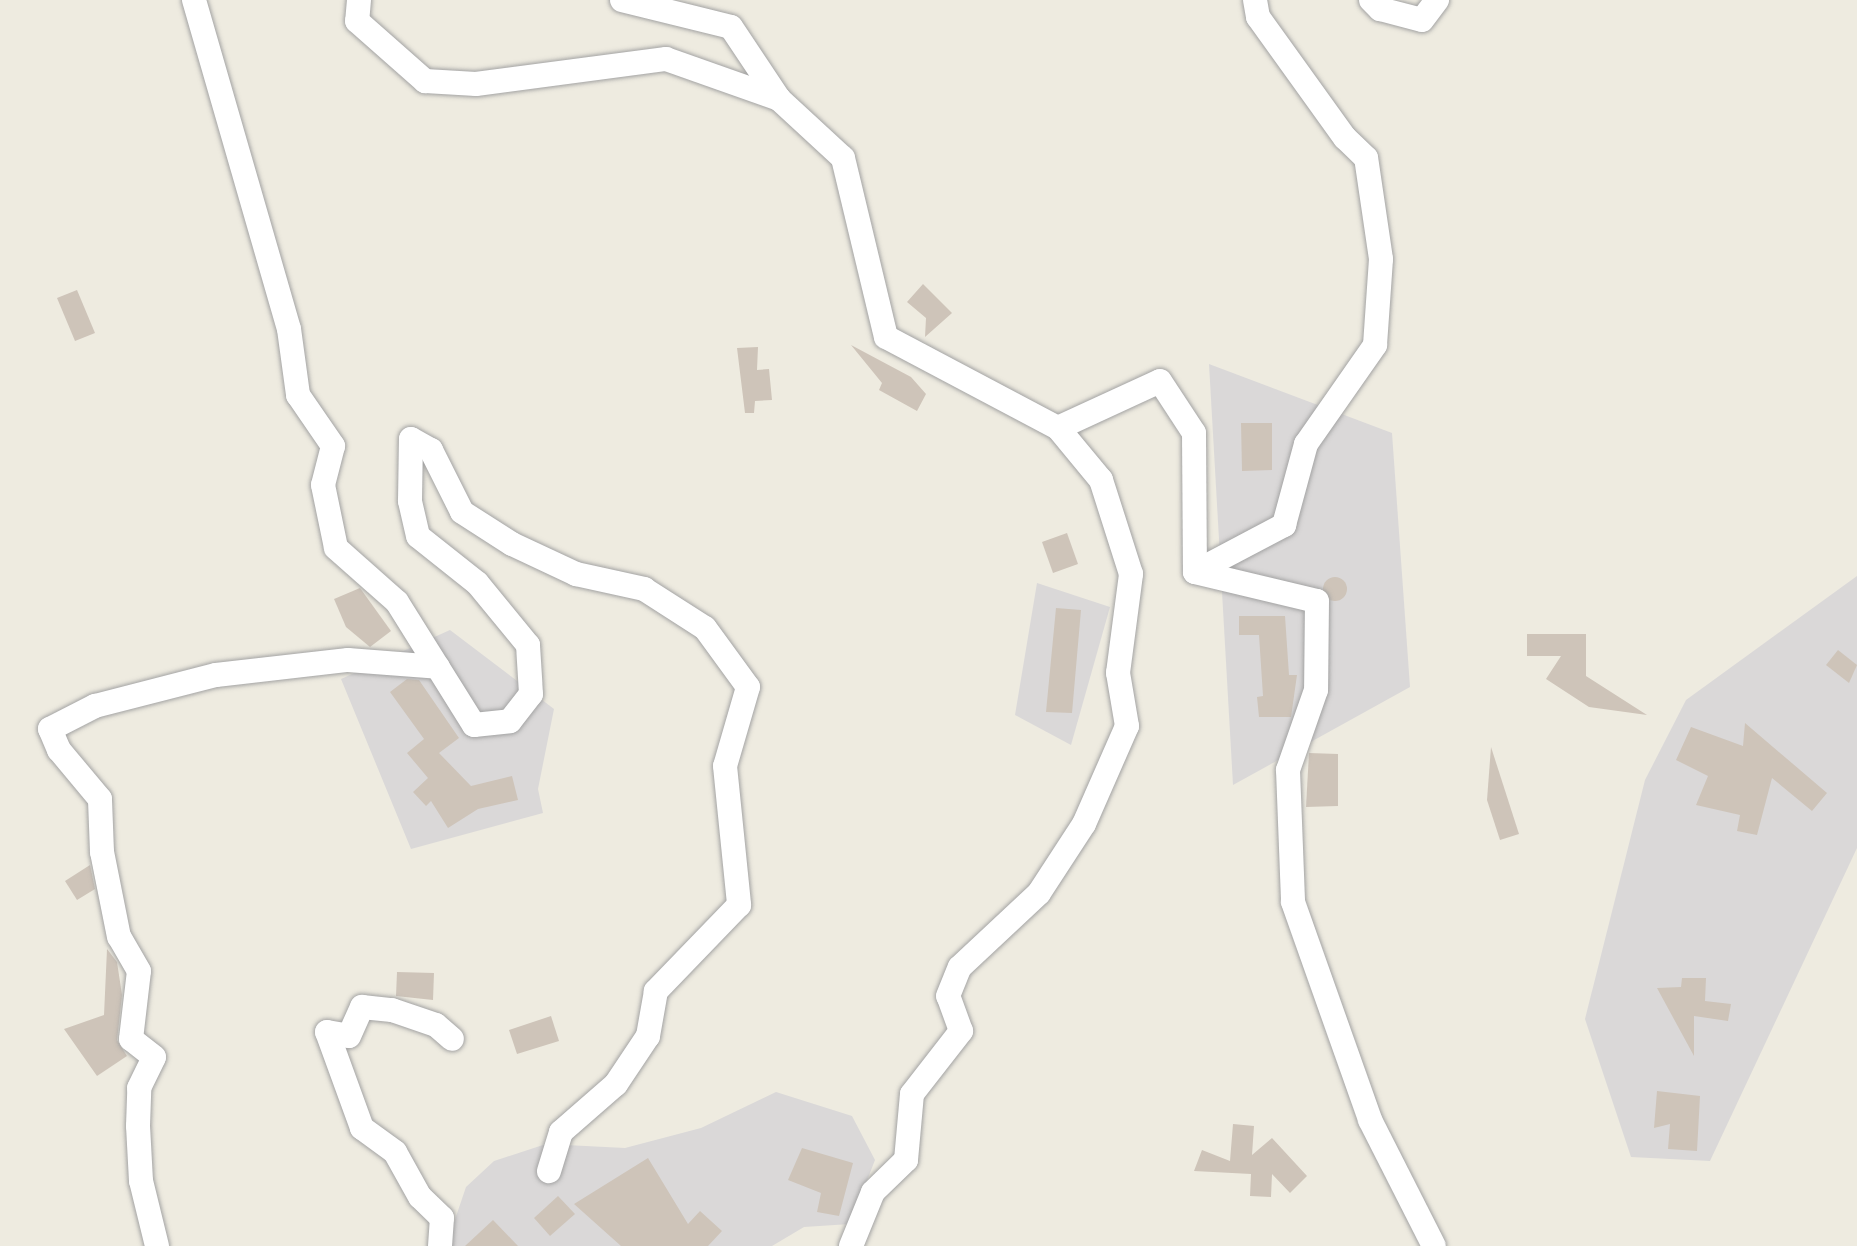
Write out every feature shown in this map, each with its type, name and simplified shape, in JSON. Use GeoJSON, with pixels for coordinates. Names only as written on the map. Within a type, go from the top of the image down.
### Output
{"type":"FeatureCollection","features":[{"type":"Feature","properties":{"kind":"street"},"geometry":{"type":"LineString","coordinates":[[194,0],[289,329],[298,394],[333,446],[323,485],[336,548],[397,602],[474,724],[510,721],[531,694],[528,645],[477,582],[418,536],[410,501],[411,439],[431,450],[462,512],[512,544],[576,574],[644,589],[705,628],[748,687],[725,766],[739,905],[656,991],[648,1036],[616,1084],[561,1132],[549,1171]]}},
{"type":"Feature","properties":{"kind":"street"},"geometry":{"type":"LineString","coordinates":[[359,0],[357,21],[425,81],[476,84],[666,59],[779,99]]}},
{"type":"Feature","properties":{"kind":"street"},"geometry":{"type":"LineString","coordinates":[[622,0],[731,27],[779,99],[843,158],[886,337],[1058,428],[1101,480],[1131,574],[1118,673],[1127,726],[1084,824],[1039,893],[960,967],[948,996],[961,1031],[912,1094],[906,1160],[873,1192],[851,1246]]}},
{"type":"Feature","properties":{"kind":"street"},"geometry":{"type":"LineString","coordinates":[[1195,572],[1284,525],[1306,444],[1375,345],[1381,259],[1366,158],[1345,138],[1258,17],[1255,0]]}},
{"type":"Feature","properties":{"kind":"street"},"geometry":{"type":"LineString","coordinates":[[1371,0],[1380,9],[1422,20],[1437,0]]}},
{"type":"Feature","properties":{"kind":"street"},"geometry":{"type":"LineString","coordinates":[[1058,428],[1160,381],[1194,433],[1195,572]]}},
{"type":"Feature","properties":{"kind":"street"},"geometry":{"type":"LineString","coordinates":[[1195,572],[1317,601],[1316,690],[1288,770],[1293,902],[1370,1120],[1434,1246]]}},
{"type":"Feature","properties":{"kind":"street"},"geometry":{"type":"LineString","coordinates":[[157,1246],[141,1181],[138,1126],[139,1088],[154,1057],[131,1039],[139,971],[119,937],[102,852],[100,799],[59,750],[50,729],[95,706],[216,675],[348,660],[438,667]]}},
{"type":"Feature","properties":{"kind":"street"},"geometry":{"type":"LineString","coordinates":[[440,1246],[442,1218],[420,1197],[395,1152],[362,1128],[327,1032],[349,1036],[362,1007],[392,1010],[436,1025],[452,1039]]}},
{"type":"Feature","properties":{"kind":"shaded area"},"geometry":{"type":"Polygon","coordinates":[[[1209,364],[1392,433],[1410,687],[1233,785],[1209,364]]]}},
{"type":"Feature","properties":{"kind":"shaded area"},"geometry":{"type":"Polygon","coordinates":[[[1857,576],[1857,848],[1710,1161],[1631,1157],[1585,1019],[1645,780],[1686,700],[1857,576]]]}},
{"type":"Feature","properties":{"kind":"shaded area"},"geometry":{"type":"Polygon","coordinates":[[[1037,583],[1110,607],[1071,745],[1015,715],[1037,583]]]}},
{"type":"Feature","properties":{"kind":"shaded area"},"geometry":{"type":"Polygon","coordinates":[[[450,630],[554,709],[538,789],[543,813],[411,849],[341,679],[450,630]]]}},
{"type":"Feature","properties":{"kind":"shaded area"},"geometry":{"type":"Polygon","coordinates":[[[776,1092],[852,1116],[875,1160],[850,1224],[804,1227],[772,1246],[446,1246],[466,1187],[494,1161],[546,1144],[625,1148],[701,1128],[776,1092]]]}},
{"type":"Feature","properties":{"kind":"building"},"geometry":{"type":"Polygon","coordinates":[[[923,284],[952,313],[925,337],[926,318],[907,302],[923,284]]]}},
{"type":"Feature","properties":{"kind":"building"},"geometry":{"type":"Polygon","coordinates":[[[77,290],[95,333],[75,341],[57,298],[77,290]]]}},
{"type":"Feature","properties":{"kind":"building"},"geometry":{"type":"Polygon","coordinates":[[[851,345],[911,377],[926,394],[917,411],[879,390],[882,383],[851,345]]]}},
{"type":"Feature","properties":{"kind":"building"},"geometry":{"type":"Polygon","coordinates":[[[758,347],[757,370],[769,369],[772,400],[755,401],[754,413],[745,413],[737,348],[758,347]]]}},
{"type":"Feature","properties":{"kind":"building"},"geometry":{"type":"Polygon","coordinates":[[[1241,423],[1272,423],[1272,470],[1242,471],[1241,423]]]}},
{"type":"Feature","properties":{"kind":"building"},"geometry":{"type":"Polygon","coordinates":[[[1067,533],[1078,564],[1053,573],[1042,542],[1067,533]]]}},
{"type":"Feature","properties":{"kind":"building"},"geometry":{"type":"Polygon","coordinates":[[[1335,577],[1340,578],[1346,584],[1346,594],[1340,600],[1335,601],[1330,600],[1324,594],[1323,589],[1324,584],[1330,578],[1335,577]]]}},
{"type":"Feature","properties":{"kind":"building"},"geometry":{"type":"Polygon","coordinates":[[[360,588],[391,631],[370,647],[346,627],[334,599],[360,588]]]}},
{"type":"Feature","properties":{"kind":"building"},"geometry":{"type":"Polygon","coordinates":[[[1056,608],[1081,610],[1072,713],[1046,712],[1056,608]]]}},
{"type":"Feature","properties":{"kind":"building"},"geometry":{"type":"Polygon","coordinates":[[[1239,616],[1285,616],[1289,675],[1297,675],[1291,717],[1259,717],[1257,697],[1263,696],[1259,635],[1239,635],[1239,616]]]}},
{"type":"Feature","properties":{"kind":"building"},"geometry":{"type":"Polygon","coordinates":[[[1527,634],[1586,634],[1586,676],[1647,715],[1589,707],[1546,679],[1561,656],[1527,656],[1527,634]]]}},
{"type":"Feature","properties":{"kind":"building"},"geometry":{"type":"Polygon","coordinates":[[[1838,650],[1857,665],[1849,683],[1826,665],[1838,650]]]}},
{"type":"Feature","properties":{"kind":"building"},"geometry":{"type":"Polygon","coordinates":[[[407,679],[419,680],[459,738],[439,753],[471,786],[512,776],[518,800],[478,809],[448,828],[431,801],[426,806],[413,792],[428,778],[407,753],[424,739],[390,692],[407,679]]]}},
{"type":"Feature","properties":{"kind":"building"},"geometry":{"type":"Polygon","coordinates":[[[1745,723],[1827,793],[1812,811],[1772,778],[1757,835],[1737,831],[1740,815],[1696,805],[1708,776],[1676,760],[1691,727],[1743,746],[1745,723]]]}},
{"type":"Feature","properties":{"kind":"building"},"geometry":{"type":"Polygon","coordinates":[[[1491,747],[1519,834],[1500,840],[1487,800],[1491,747]]]}},
{"type":"Feature","properties":{"kind":"building"},"geometry":{"type":"Polygon","coordinates":[[[1309,753],[1338,754],[1338,806],[1306,807],[1309,753]]]}},
{"type":"Feature","properties":{"kind":"building"},"geometry":{"type":"Polygon","coordinates":[[[90,865],[95,889],[77,900],[65,881],[90,865]]]}},
{"type":"Feature","properties":{"kind":"building"},"geometry":{"type":"Polygon","coordinates":[[[107,949],[117,962],[122,995],[117,1040],[127,1056],[97,1076],[64,1029],[104,1015],[107,949]]]}},
{"type":"Feature","properties":{"kind":"building"},"geometry":{"type":"Polygon","coordinates":[[[397,972],[434,973],[433,1000],[396,996],[397,972]]]}},
{"type":"Feature","properties":{"kind":"building"},"geometry":{"type":"Polygon","coordinates":[[[1682,978],[1706,978],[1705,1001],[1731,1004],[1728,1021],[1694,1016],[1694,1056],[1657,988],[1681,987],[1682,978]]]}},
{"type":"Feature","properties":{"kind":"building"},"geometry":{"type":"Polygon","coordinates":[[[551,1016],[559,1041],[517,1054],[509,1030],[551,1016]]]}},
{"type":"Feature","properties":{"kind":"building"},"geometry":{"type":"Polygon","coordinates":[[[1657,1091],[1700,1096],[1697,1151],[1668,1149],[1670,1124],[1654,1128],[1657,1091]]]}},
{"type":"Feature","properties":{"kind":"building"},"geometry":{"type":"Polygon","coordinates":[[[1233,1124],[1254,1126],[1252,1155],[1272,1138],[1307,1176],[1290,1193],[1272,1174],[1271,1197],[1250,1196],[1251,1174],[1194,1171],[1202,1150],[1230,1161],[1233,1124]]]}},
{"type":"Feature","properties":{"kind":"building"},"geometry":{"type":"Polygon","coordinates":[[[802,1148],[853,1163],[839,1216],[817,1212],[821,1193],[788,1180],[802,1148]]]}},
{"type":"Feature","properties":{"kind":"building"},"geometry":{"type":"Polygon","coordinates":[[[648,1158],[688,1224],[700,1211],[722,1231],[708,1246],[621,1246],[574,1204],[648,1158]]]}},
{"type":"Feature","properties":{"kind":"building"},"geometry":{"type":"Polygon","coordinates":[[[558,1196],[575,1214],[550,1236],[534,1218],[558,1196]]]}},
{"type":"Feature","properties":{"kind":"building"},"geometry":{"type":"Polygon","coordinates":[[[493,1220],[518,1246],[465,1246],[493,1220]]]}}]}
